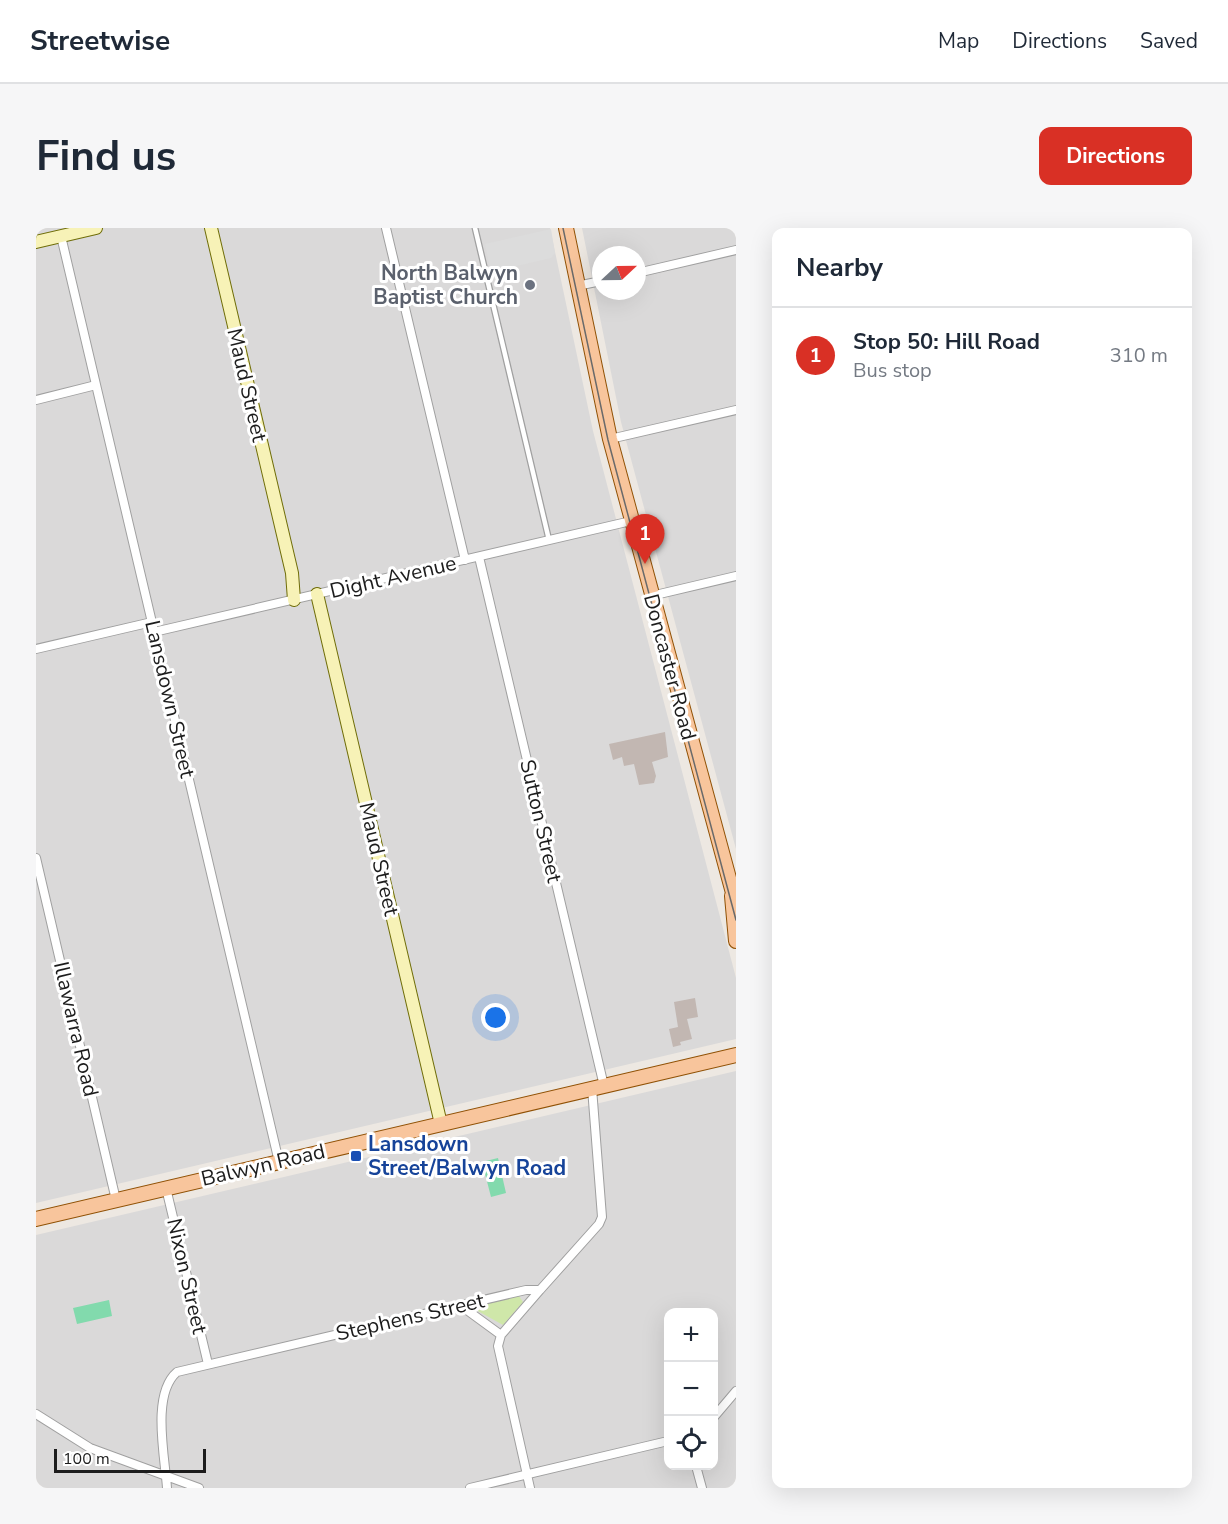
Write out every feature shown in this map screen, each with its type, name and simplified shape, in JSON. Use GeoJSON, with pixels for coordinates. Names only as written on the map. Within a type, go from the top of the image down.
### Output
{"type":"FeatureCollection","features":[{"type":"Feature","properties":{"kind":"main road","name":"Doncaster Road"},"geometry":{"type":"LineString","coordinates":[[566,228],[610,439],[734,899],[736,941]]}},
{"type":"Feature","properties":{"kind":"main road","name":"Balwyn Road"},"geometry":{"type":"LineString","coordinates":[[36,1219],[736,1055]]}},
{"type":"Feature","properties":{"kind":"street"},"geometry":{"type":"LineString","coordinates":[[36,242],[96,228]]}},
{"type":"Feature","properties":{"kind":"street"},"geometry":{"type":"LineString","coordinates":[[386,228],[465,560]]}},
{"type":"Feature","properties":{"kind":"street","name":"Maud Street"},"geometry":{"type":"LineString","coordinates":[[210,230],[298,599]]}},
{"type":"Feature","properties":{"kind":"street","name":"Lansdown Street"},"geometry":{"type":"LineString","coordinates":[[61,236],[279,1162]]}},
{"type":"Feature","properties":{"kind":"street"},"geometry":{"type":"LineString","coordinates":[[646,271],[736,250]]}},
{"type":"Feature","properties":{"kind":"street"},"geometry":{"type":"LineString","coordinates":[[577,286],[592,283]]}},
{"type":"Feature","properties":{"kind":"street"},"geometry":{"type":"LineString","coordinates":[[36,400],[96,385]]}},
{"type":"Feature","properties":{"kind":"street"},"geometry":{"type":"LineString","coordinates":[[610,439],[736,410]]}},
{"type":"Feature","properties":{"kind":"street","name":"Dight Avenue"},"geometry":{"type":"LineString","coordinates":[[154,632],[631,521]]}},
{"type":"Feature","properties":{"kind":"street","name":"Sutton Street"},"geometry":{"type":"LineString","coordinates":[[478,557],[598,1087]]}},
{"type":"Feature","properties":{"kind":"street"},"geometry":{"type":"LineString","coordinates":[[651,596],[736,576]]}},
{"type":"Feature","properties":{"kind":"street","name":"Maud Street"},"geometry":{"type":"LineString","coordinates":[[317,594],[441,1124]]}},
{"type":"Feature","properties":{"kind":"street"},"geometry":{"type":"LineString","coordinates":[[36,649],[152,622]]}},
{"type":"Feature","properties":{"kind":"street","name":"Illawarra Road"},"geometry":{"type":"LineString","coordinates":[[36,858],[116,1200]]}},
{"type":"Feature","properties":{"kind":"street"},"geometry":{"type":"LineString","coordinates":[[530,1488],[498,1352],[501,1335],[599,1224],[602,1217],[598,1087]]}},
{"type":"Feature","properties":{"kind":"street","name":"Nixon Street"},"geometry":{"type":"LineString","coordinates":[[166,1188],[208,1364]]}},
{"type":"Feature","properties":{"kind":"street","name":"Stephens Street"},"geometry":{"type":"LineString","coordinates":[[167,1488],[163,1398],[171,1378],[177,1372],[526,1290],[540,1290]]}},
{"type":"Feature","properties":{"kind":"street"},"geometry":{"type":"LineString","coordinates":[[460,1305],[501,1335]]}},
{"type":"Feature","properties":{"kind":"street"},"geometry":{"type":"LineString","coordinates":[[715,1416],[736,1391]]}},
{"type":"Feature","properties":{"kind":"street"},"geometry":{"type":"LineString","coordinates":[[36,1414],[90,1448],[199,1488]]}},
{"type":"Feature","properties":{"kind":"street"},"geometry":{"type":"LineString","coordinates":[[470,1488],[664,1442]]}},
{"type":"Feature","properties":{"kind":"street"},"geometry":{"type":"LineString","coordinates":[[697,1470],[702,1488]]}},
{"type":"Feature","properties":{"kind":"lane"},"geometry":{"type":"LineString","coordinates":[[475,228],[549,540]]}},
{"type":"Feature","properties":{"kind":"shaded area"},"geometry":{"type":"Polygon","coordinates":[[[36,228],[550,228],[593,431],[736,978],[736,1039],[36,1203],[36,228]]]}},
{"type":"Feature","properties":{"kind":"shaded area"},"geometry":{"type":"Polygon","coordinates":[[[582,228],[736,228],[736,849],[621,422],[596,300],[646,300],[646,246],[592,246],[592,278],[582,228]]]}},
{"type":"Feature","properties":{"kind":"shaded area"},"geometry":{"type":"Polygon","coordinates":[[[551,229],[555,253],[551,258],[499,270],[498,267],[490,268],[485,244],[551,229]]]}},
{"type":"Feature","properties":{"kind":"shaded area"},"geometry":{"type":"Polygon","coordinates":[[[736,1071],[736,1488],[36,1488],[36,1235],[736,1071]]]}},
{"type":"Feature","properties":{"kind":"green space"},"geometry":{"type":"Polygon","coordinates":[[[498,1158],[506,1193],[491,1197],[482,1162],[498,1158]]]}},
{"type":"Feature","properties":{"kind":"green space"},"geometry":{"type":"Polygon","coordinates":[[[519,1296],[523,1302],[503,1325],[476,1310],[478,1306],[519,1296]]]}},
{"type":"Feature","properties":{"kind":"green space"},"geometry":{"type":"Polygon","coordinates":[[[109,1300],[112,1316],[77,1324],[73,1308],[109,1300]]]}},
{"type":"Feature","properties":{"kind":"building"},"geometry":{"type":"Polygon","coordinates":[[[665,732],[668,757],[652,762],[656,776],[654,783],[639,785],[634,764],[624,766],[622,757],[613,760],[609,744],[665,732]]]}},
{"type":"Feature","properties":{"kind":"building"},"geometry":{"type":"Polygon","coordinates":[[[695,998],[698,1017],[687,1019],[692,1039],[680,1042],[681,1045],[673,1047],[669,1029],[678,1027],[674,1002],[695,998]]]}},
{"type":"Feature","properties":{"kind":"tram line"},"geometry":{"type":"LineString","coordinates":[[563,228],[608,440],[736,920]]}},
{"type":"Feature","properties":{"kind":"place","name":"North Balwyn Baptist Church"},"geometry":{"type":"Point","coordinates":[530,285]}},
{"type":"Feature","properties":{"kind":"place","name":"Stop 50: Hill Road"},"geometry":{"type":"Point","coordinates":[645,564]}},
{"type":"Feature","properties":{"kind":"place","name":"Lansdown Street/Balwyn Road"},"geometry":{"type":"Point","coordinates":[356,1156]}}]}
